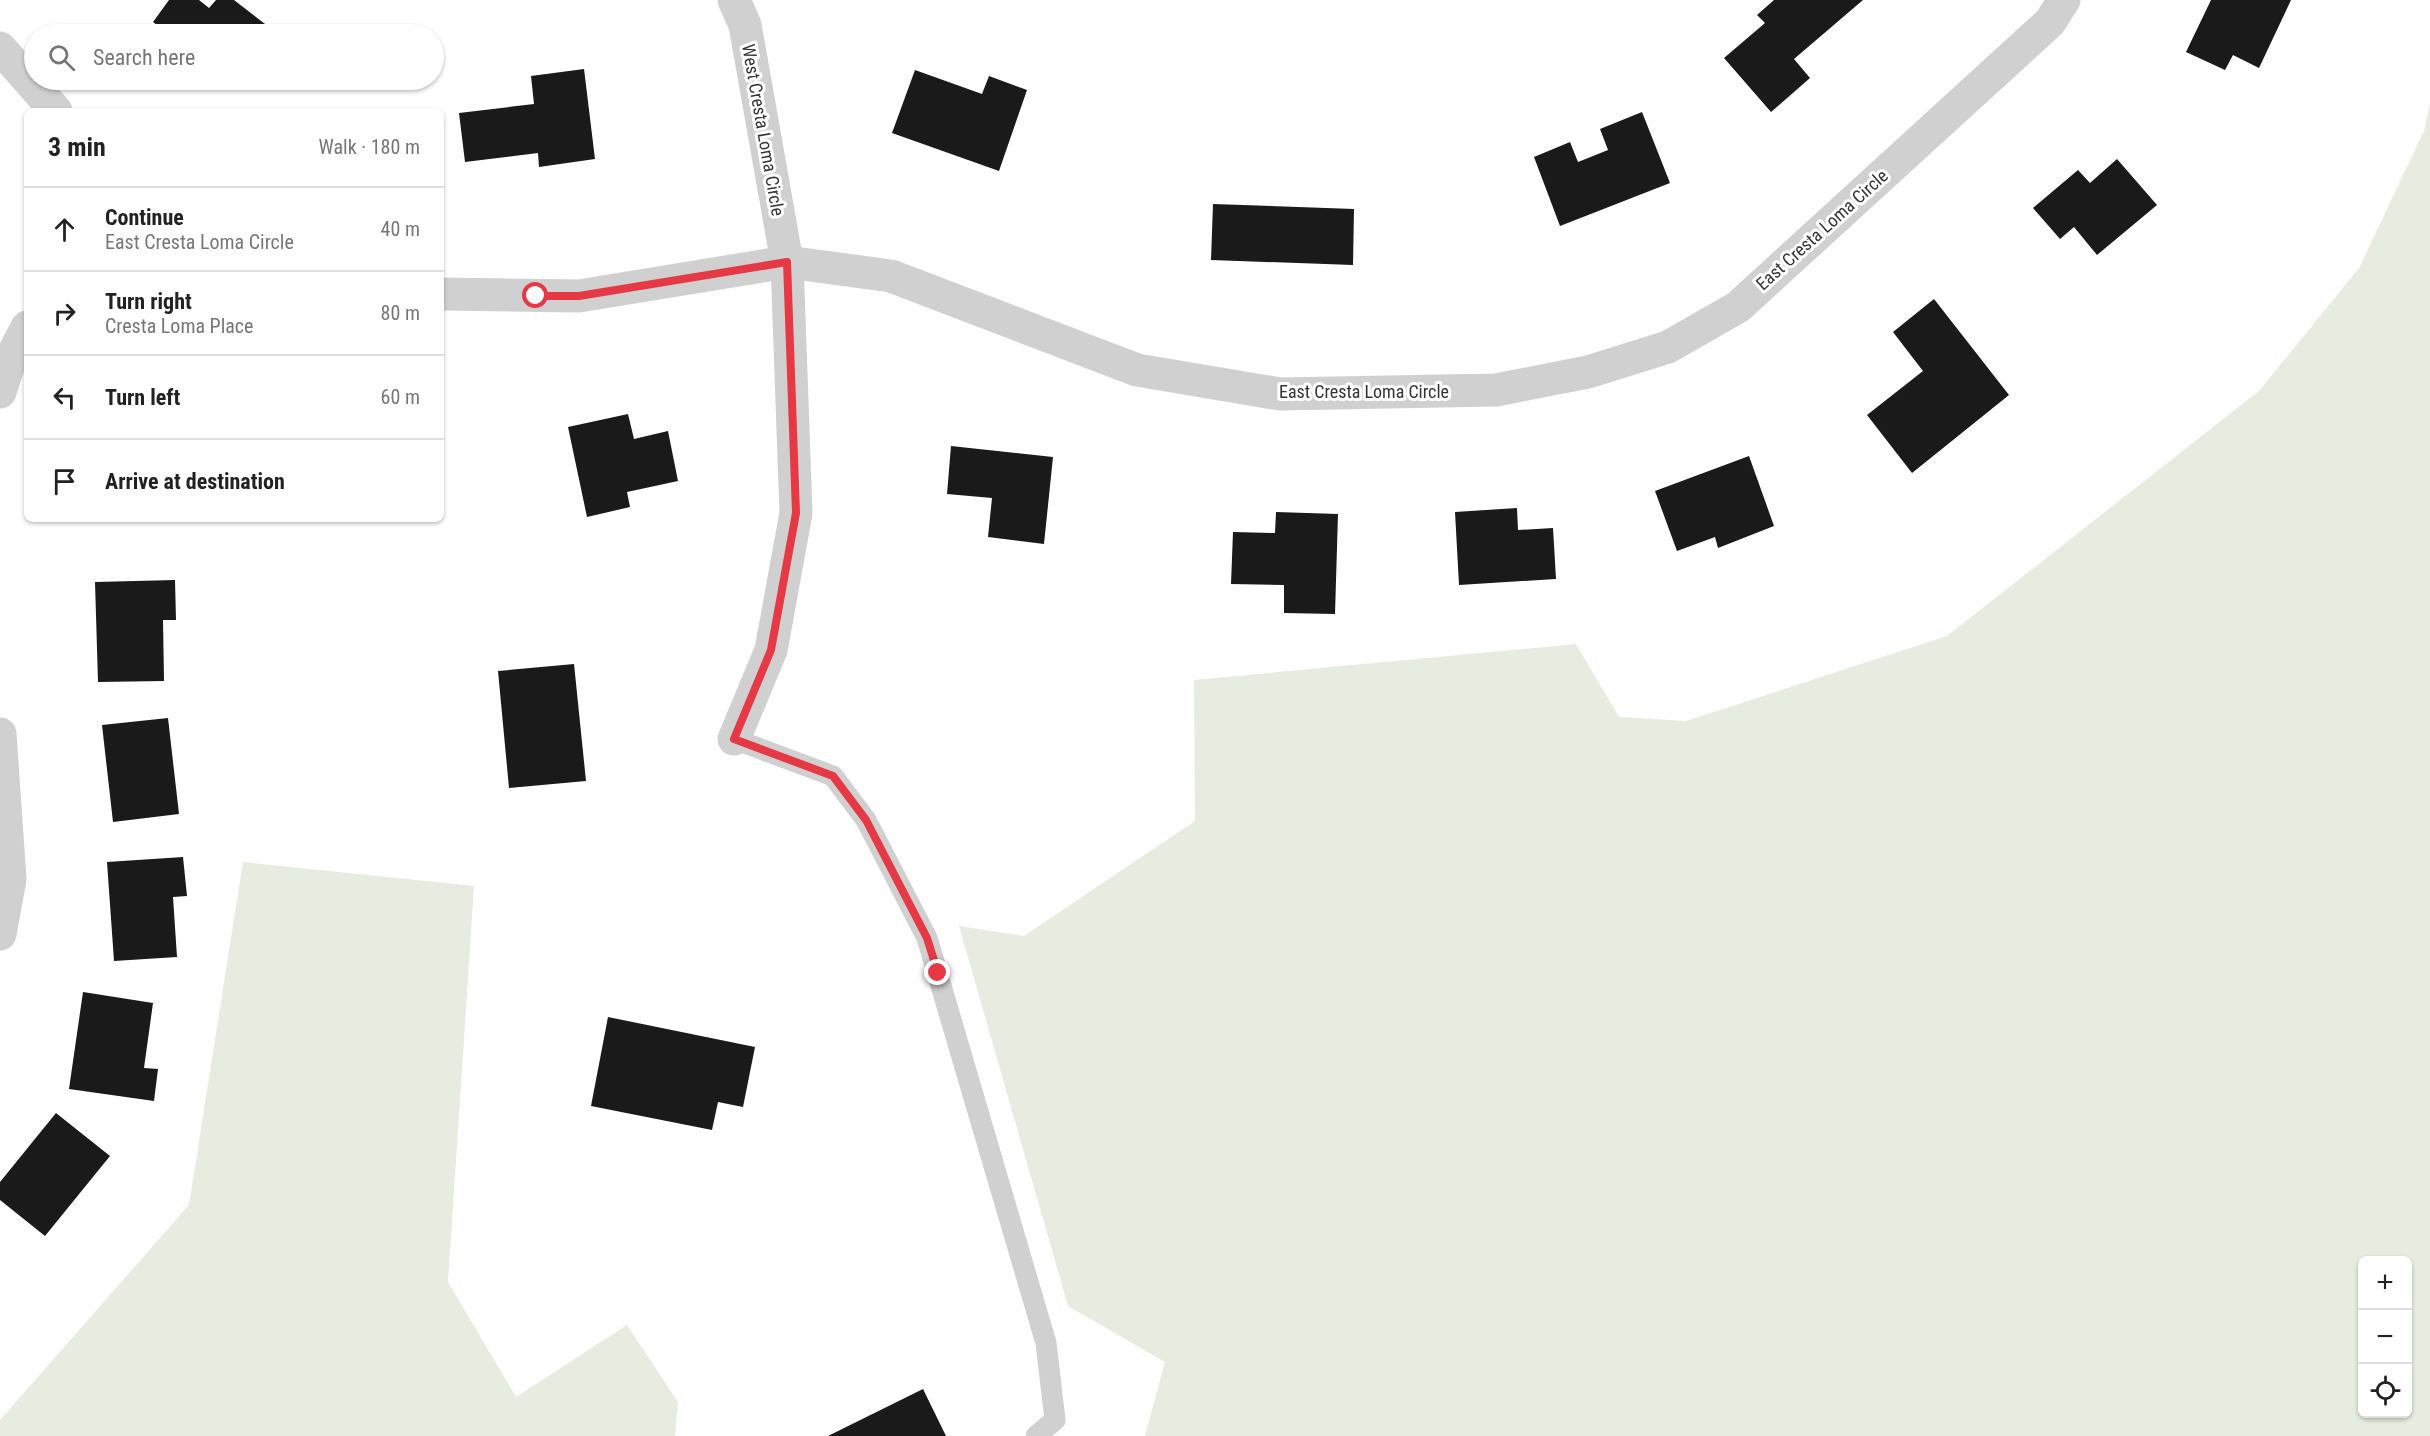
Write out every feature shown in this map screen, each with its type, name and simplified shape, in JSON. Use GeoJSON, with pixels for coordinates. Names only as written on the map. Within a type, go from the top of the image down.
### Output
{"type":"FeatureCollection","features":[{"type":"Feature","properties":{"kind":"street","name":"West Cresta Loma Circle"},"geometry":{"type":"LineString","coordinates":[[734,0],[745,25],[787,262],[796,513],[771,650],[734,739]]}},
{"type":"Feature","properties":{"kind":"street","name":"East Cresta Loma Circle"},"geometry":{"type":"LineString","coordinates":[[444,294],[579,296],[787,262],[891,276],[1137,370],[1280,394],[1496,390],[1588,372],[1668,347],[1738,307],[2050,22],[2064,0]]}},
{"type":"Feature","properties":{"kind":"street"},"geometry":{"type":"LineString","coordinates":[[0,48],[24,75]]}},
{"type":"Feature","properties":{"kind":"street"},"geometry":{"type":"LineString","coordinates":[[37,90],[53,108]]}},
{"type":"Feature","properties":{"kind":"street"},"geometry":{"type":"LineString","coordinates":[[0,392],[11,358],[24,333]]}},
{"type":"Feature","properties":{"kind":"street"},"geometry":{"type":"LineString","coordinates":[[0,734],[10,879],[0,934]]}},
{"type":"Feature","properties":{"kind":"lane"},"geometry":{"type":"LineString","coordinates":[[734,739],[833,776],[866,820],[927,938],[1046,1343],[1055,1420],[1036,1436]]}},
{"type":"Feature","properties":{"kind":"shaded area"},"geometry":{"type":"Polygon","coordinates":[[[2430,103],[2430,1436],[1145,1436],[1165,1362],[1068,1306],[959,926],[1024,936],[1195,821],[1194,680],[1576,644],[1619,717],[1686,721],[1947,636],[2259,391],[2359,268],[2424,131],[2430,103]]]}},
{"type":"Feature","properties":{"kind":"shaded area"},"geometry":{"type":"Polygon","coordinates":[[[243,862],[474,886],[448,1282],[516,1397],[627,1325],[678,1402],[675,1436],[0,1436],[0,1420],[189,1205],[243,862]]]}},
{"type":"Feature","properties":{"kind":"building"},"geometry":{"type":"Polygon","coordinates":[[[169,0],[199,0],[209,8],[216,0],[234,0],[265,24],[156,24],[153,22],[169,0]]]}},
{"type":"Feature","properties":{"kind":"building"},"geometry":{"type":"Polygon","coordinates":[[[1774,0],[1863,0],[1794,59],[1810,78],[1771,112],[1724,58],[1765,23],[1757,15],[1774,0]]]}},
{"type":"Feature","properties":{"kind":"building"},"geometry":{"type":"Polygon","coordinates":[[[2211,0],[2291,0],[2259,68],[2233,55],[2225,70],[2186,52],[2211,0]]]}},
{"type":"Feature","properties":{"kind":"building"},"geometry":{"type":"Polygon","coordinates":[[[584,69],[595,159],[539,167],[538,153],[465,162],[459,113],[534,104],[531,76],[584,69]]]}},
{"type":"Feature","properties":{"kind":"building"},"geometry":{"type":"Polygon","coordinates":[[[915,70],[982,94],[989,76],[1027,90],[999,171],[892,133],[915,70]]]}},
{"type":"Feature","properties":{"kind":"building"},"geometry":{"type":"Polygon","coordinates":[[[1642,112],[1670,183],[1560,226],[1534,157],[1570,142],[1578,162],[1608,150],[1600,129],[1642,112]]]}},
{"type":"Feature","properties":{"kind":"building"},"geometry":{"type":"Polygon","coordinates":[[[2117,159],[2157,205],[2097,255],[2074,227],[2060,239],[2033,208],[2078,170],[2090,183],[2117,159]]]}},
{"type":"Feature","properties":{"kind":"building"},"geometry":{"type":"Polygon","coordinates":[[[1213,204],[1354,209],[1353,265],[1211,260],[1213,204]]]}},
{"type":"Feature","properties":{"kind":"building"},"geometry":{"type":"Polygon","coordinates":[[[1934,299],[2009,395],[1912,473],[1867,415],[1923,371],[1893,332],[1934,299]]]}},
{"type":"Feature","properties":{"kind":"building"},"geometry":{"type":"Polygon","coordinates":[[[628,414],[634,439],[668,431],[678,481],[627,492],[630,507],[587,517],[568,427],[628,414]]]}},
{"type":"Feature","properties":{"kind":"building"},"geometry":{"type":"Polygon","coordinates":[[[951,446],[1053,457],[1044,544],[988,537],[992,498],[947,494],[951,446]]]}},
{"type":"Feature","properties":{"kind":"building"},"geometry":{"type":"Polygon","coordinates":[[[1749,456],[1774,526],[1718,548],[1715,537],[1677,551],[1655,491],[1749,456]]]}},
{"type":"Feature","properties":{"kind":"building"},"geometry":{"type":"Polygon","coordinates":[[[1517,508],[1518,530],[1553,528],[1556,579],[1459,585],[1455,512],[1517,508]]]}},
{"type":"Feature","properties":{"kind":"building"},"geometry":{"type":"Polygon","coordinates":[[[1276,512],[1338,514],[1335,614],[1284,613],[1284,585],[1231,584],[1233,532],[1275,533],[1276,512]]]}},
{"type":"Feature","properties":{"kind":"building"},"geometry":{"type":"Polygon","coordinates":[[[175,580],[176,620],[163,620],[164,681],[98,682],[95,582],[175,580]]]}},
{"type":"Feature","properties":{"kind":"building"},"geometry":{"type":"Polygon","coordinates":[[[574,664],[586,781],[509,788],[498,671],[574,664]]]}},
{"type":"Feature","properties":{"kind":"building"},"geometry":{"type":"Polygon","coordinates":[[[168,718],[179,814],[113,822],[102,725],[168,718]]]}},
{"type":"Feature","properties":{"kind":"building"},"geometry":{"type":"Polygon","coordinates":[[[183,857],[187,896],[173,897],[177,957],[114,961],[107,862],[183,857]]]}},
{"type":"Feature","properties":{"kind":"building"},"geometry":{"type":"Polygon","coordinates":[[[83,992],[153,1003],[144,1068],[158,1069],[154,1101],[69,1089],[83,992]]]}},
{"type":"Feature","properties":{"kind":"building"},"geometry":{"type":"Polygon","coordinates":[[[608,1017],[755,1047],[743,1107],[718,1102],[712,1130],[591,1106],[608,1017]]]}},
{"type":"Feature","properties":{"kind":"building"},"geometry":{"type":"Polygon","coordinates":[[[56,1113],[110,1156],[45,1236],[0,1200],[0,1182],[56,1113]]]}},
{"type":"Feature","properties":{"kind":"building"},"geometry":{"type":"Polygon","coordinates":[[[923,1389],[946,1436],[828,1436],[923,1389]]]}},
{"type":"Feature","properties":{"kind":"route"},"geometry":{"type":"LineString","coordinates":[[536,296],[579,296],[787,262],[796,513],[771,650],[734,739],[833,776],[866,820],[927,938],[938,973]]}}]}
